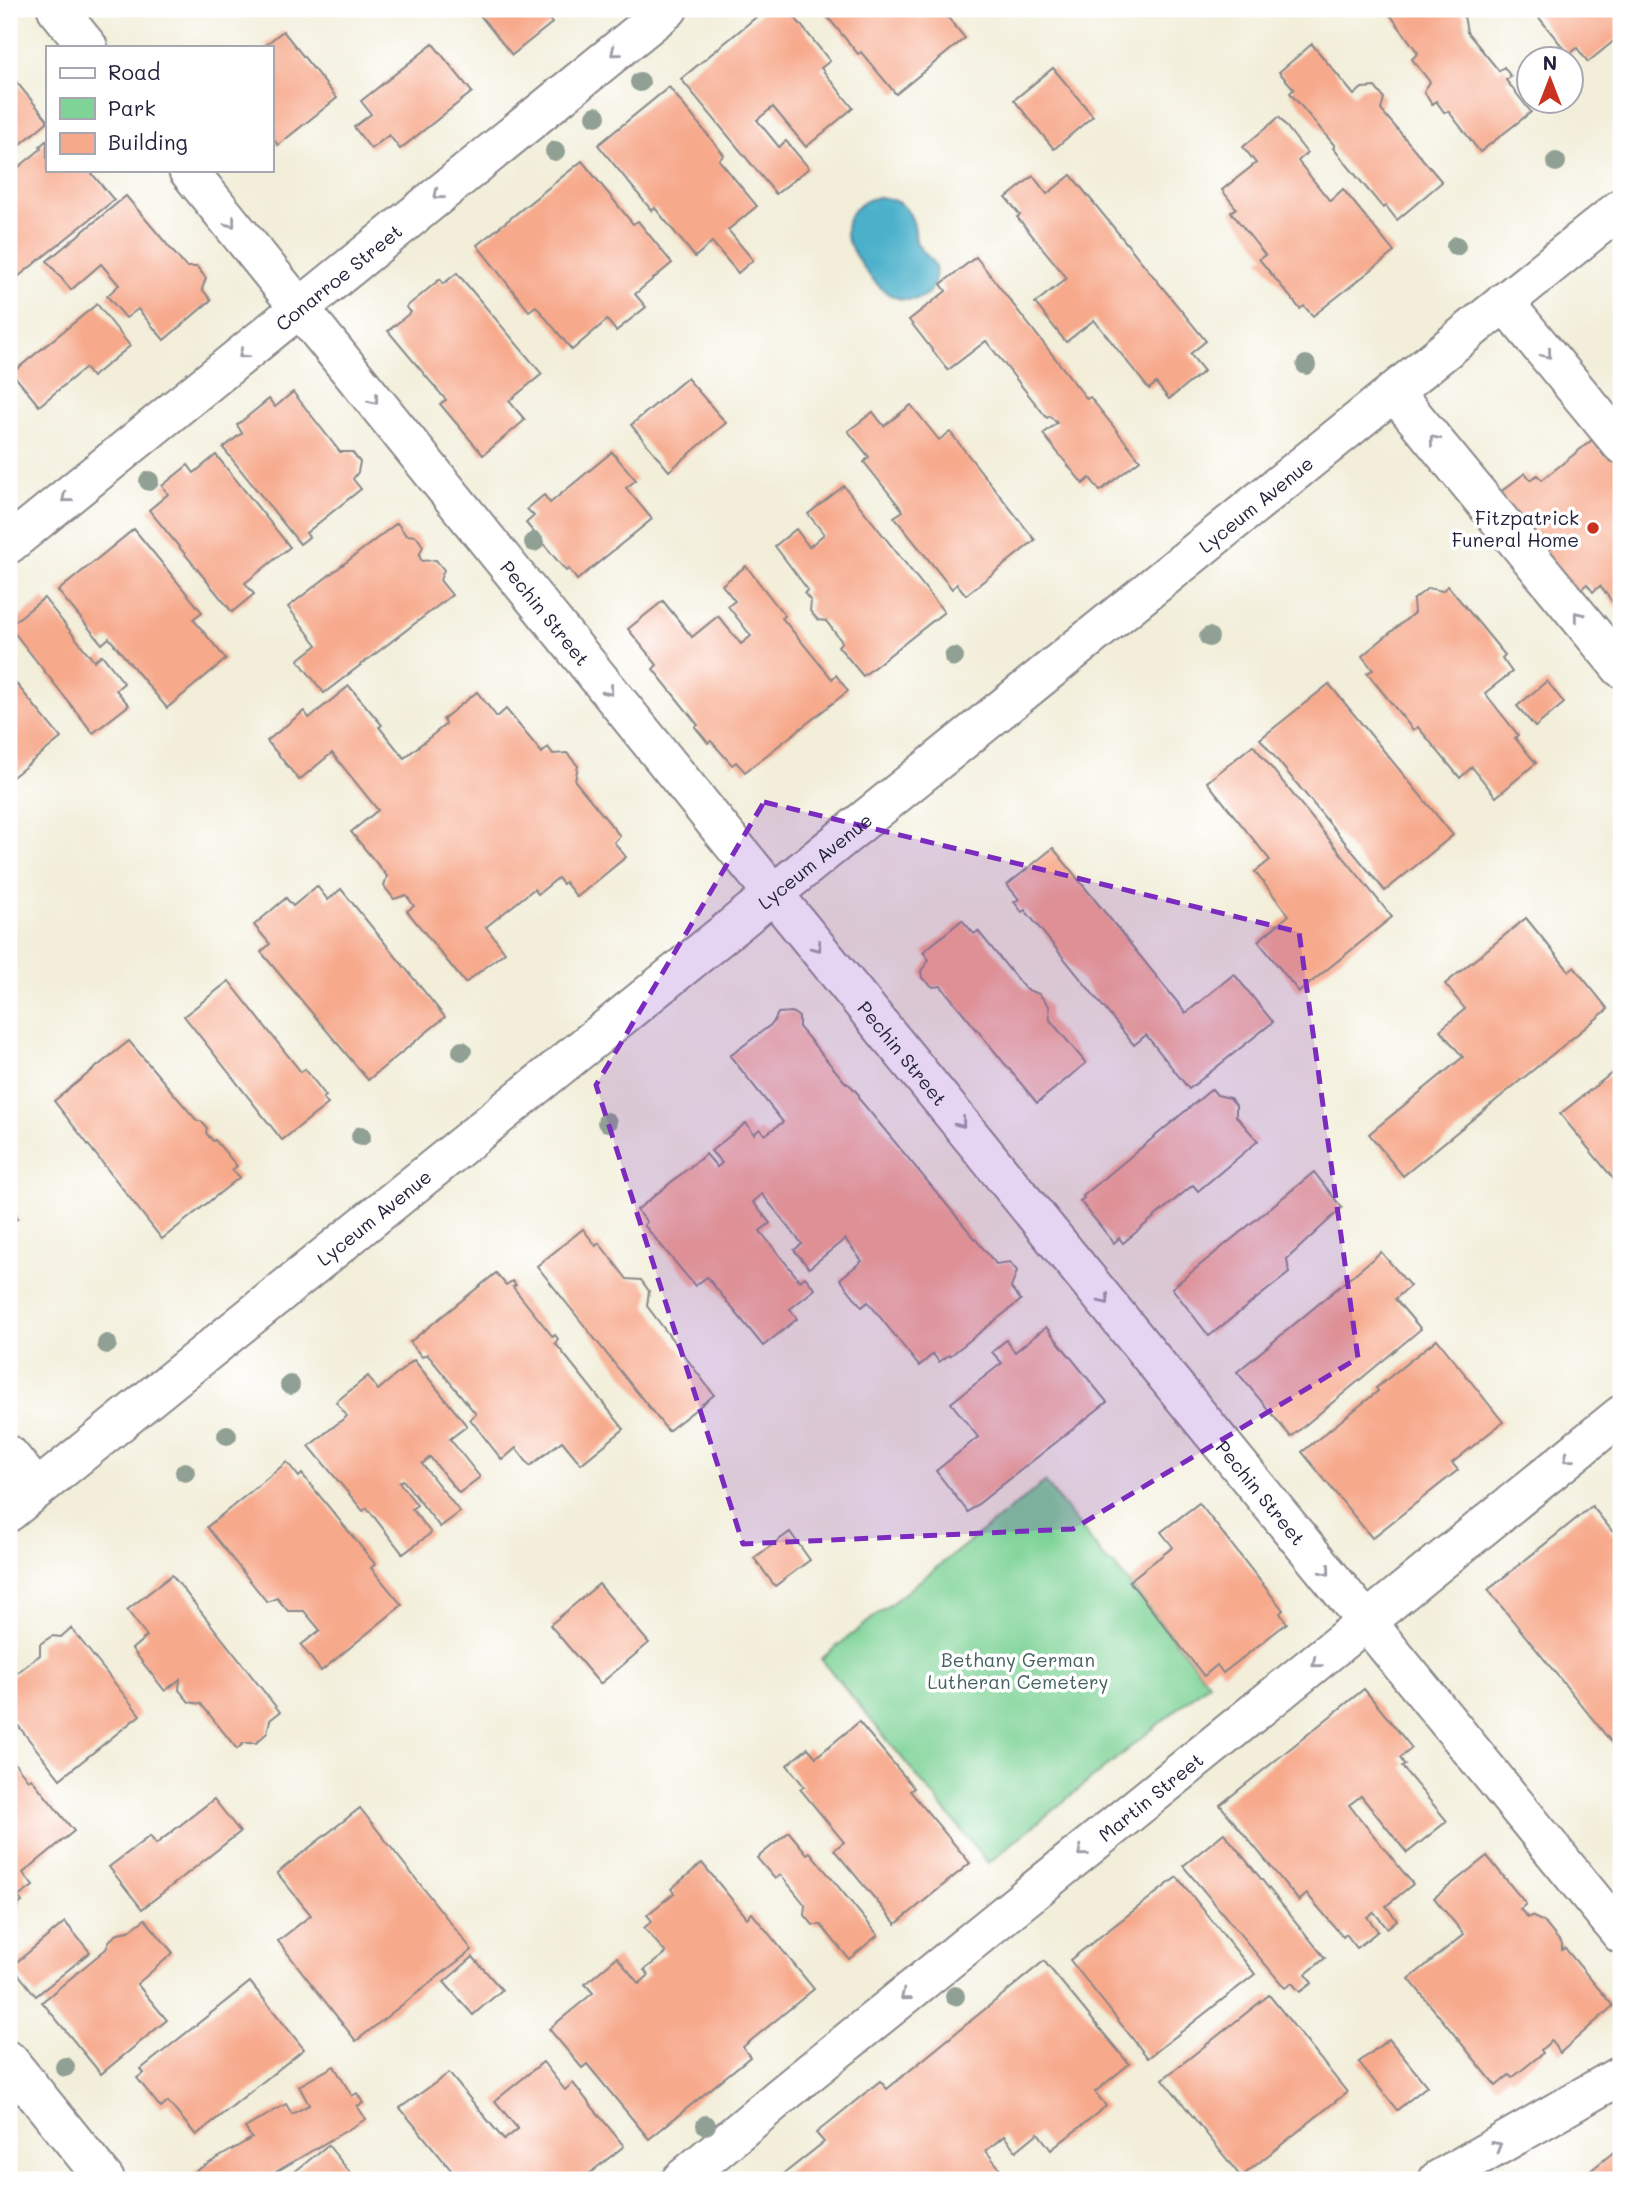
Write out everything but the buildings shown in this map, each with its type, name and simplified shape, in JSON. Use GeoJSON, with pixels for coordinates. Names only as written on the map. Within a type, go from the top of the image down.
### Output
{"type":"FeatureCollection","features":[{"type":"Feature","properties":{"kind":"street"},"geometry":{"type":"LineString","coordinates":[[57,9],[87,46]]}},
{"type":"Feature","properties":{"kind":"street","name":"Conarroe Street"},"geometry":{"type":"LineString","coordinates":[[9,544],[668,9]]}},
{"type":"Feature","properties":{"kind":"street","name":"Pechin Street"},"geometry":{"type":"LineString","coordinates":[[190,172],[1621,1934]]}},
{"type":"Feature","properties":{"kind":"street","name":"Lyceum Avenue"},"geometry":{"type":"LineString","coordinates":[[23,1501],[1621,208]]}},
{"type":"Feature","properties":{"kind":"street"},"geometry":{"type":"LineString","coordinates":[[1504,302],[1621,444]]}},
{"type":"Feature","properties":{"kind":"street"},"geometry":{"type":"LineString","coordinates":[[1394,392],[1621,668]]}},
{"type":"Feature","properties":{"kind":"street","name":"Martin Street"},"geometry":{"type":"LineString","coordinates":[[681,2180],[782,2095],[1621,1415]]}},
{"type":"Feature","properties":{"kind":"street"},"geometry":{"type":"LineString","coordinates":[[9,1455],[23,1501]]}},
{"type":"Feature","properties":{"kind":"street"},"geometry":{"type":"LineString","coordinates":[[9,2061],[105,2180]]}},
{"type":"Feature","properties":{"kind":"street"},"geometry":{"type":"LineString","coordinates":[[1438,2180],[1621,2075]]}},
{"type":"Feature","properties":{"kind":"highlighted area"},"geometry":{"type":"Polygon","coordinates":[[[764,802],[1299,932],[1358,1358],[1073,1529],[743,1544],[596,1085],[764,802]]]}},
{"type":"Feature","properties":{"kind":"green space","name":"Bethany German Lutheran Cemetery"},"geometry":{"type":"Polygon","coordinates":[[[1045,1482],[1209,1683],[988,1863],[821,1659],[1045,1482]]]}},
{"type":"Feature","properties":{"kind":"water"},"geometry":{"type":"Polygon","coordinates":[[[879,197],[893,200],[903,206],[911,216],[919,247],[933,263],[936,275],[933,286],[920,298],[900,299],[883,289],[868,274],[848,243],[846,226],[851,214],[860,204],[879,197]]]}},
{"type":"Feature","properties":{"kind":"place","name":"Fitzpatrick Funeral Home"},"geometry":{"type":"Point","coordinates":[1593,528]}}]}
